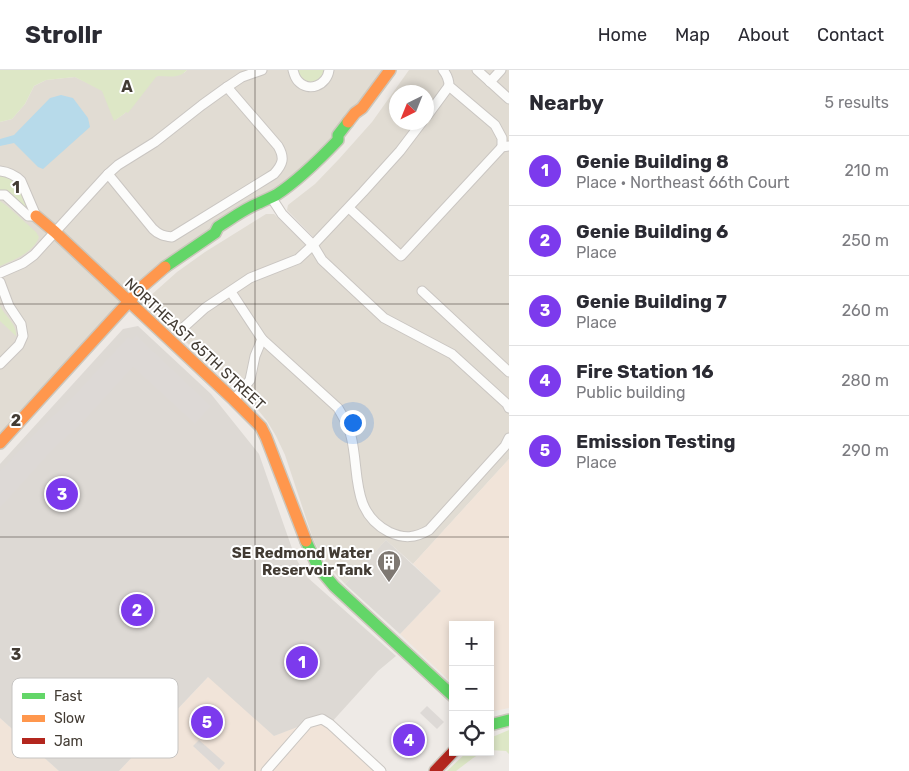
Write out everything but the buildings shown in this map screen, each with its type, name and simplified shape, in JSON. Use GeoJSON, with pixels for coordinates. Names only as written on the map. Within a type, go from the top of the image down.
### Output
{"type":"FeatureCollection","features":[{"type":"Feature","properties":{"kind":"street"},"geometry":{"type":"LineString","coordinates":[[0,273],[29,259],[118,165],[155,142],[202,105],[242,77],[262,70]]}},
{"type":"Feature","properties":{"kind":"street"},"geometry":{"type":"LineString","coordinates":[[293,70],[300,83],[311,87],[322,84],[329,70]]}},
{"type":"Feature","properties":{"kind":"street"},"geometry":{"type":"LineString","coordinates":[[0,443],[129,301],[163,268],[215,233],[218,227],[258,203],[267,200],[303,174],[338,140],[338,136],[355,113],[362,108],[390,70]]}},
{"type":"Feature","properties":{"kind":"street"},"geometry":{"type":"LineString","coordinates":[[434,106],[449,86],[447,75],[443,70]]}},
{"type":"Feature","properties":{"kind":"street"},"geometry":{"type":"LineString","coordinates":[[477,70],[509,99]]}},
{"type":"Feature","properties":{"kind":"street"},"geometry":{"type":"LineString","coordinates":[[490,82],[501,70]]}},
{"type":"Feature","properties":{"kind":"street"},"geometry":{"type":"LineString","coordinates":[[349,208],[401,256],[506,147],[495,125],[449,86]]}},
{"type":"Feature","properties":{"kind":"street"},"geometry":{"type":"LineString","coordinates":[[108,174],[158,234],[172,237],[274,174],[280,167],[282,159],[278,146],[227,87]]}},
{"type":"Feature","properties":{"kind":"street"},"geometry":{"type":"LineString","coordinates":[[184,327],[205,308],[250,278],[298,259],[349,208],[400,151],[416,130]]}},
{"type":"Feature","properties":{"kind":"street"},"geometry":{"type":"LineString","coordinates":[[0,171],[9,173],[21,181],[36,216],[28,216],[5,195],[0,195]]}},
{"type":"Feature","properties":{"kind":"street"},"geometry":{"type":"LineString","coordinates":[[267,200],[313,245],[322,260],[384,318],[452,354],[487,385],[509,408]]}},
{"type":"Feature","properties":{"kind":"street","name":"NORTHEAST 65TH STREET"},"geometry":{"type":"LineString","coordinates":[[36,216],[129,301],[261,427],[308,548],[318,567],[334,586],[449,692]]}},
{"type":"Feature","properties":{"kind":"street"},"geometry":{"type":"LineString","coordinates":[[0,282],[9,306],[21,324],[23,336],[19,345],[0,364]]}},
{"type":"Feature","properties":{"kind":"street"},"geometry":{"type":"LineString","coordinates":[[422,291],[509,372]]}},
{"type":"Feature","properties":{"kind":"street"},"geometry":{"type":"LineString","coordinates":[[231,292],[262,339],[338,408],[346,421],[351,435],[358,490],[362,503],[380,527],[402,536],[410,537],[430,530],[509,438]]}},
{"type":"Feature","properties":{"kind":"street"},"geometry":{"type":"LineString","coordinates":[[234,400],[250,380],[255,356],[262,339]]}},
{"type":"Feature","properties":{"kind":"street"},"geometry":{"type":"LineString","coordinates":[[266,771],[308,723],[322,719],[330,724],[381,771]]}},
{"type":"Feature","properties":{"kind":"street"},"geometry":{"type":"LineString","coordinates":[[494,724],[509,720]]}},
{"type":"Feature","properties":{"kind":"street"},"geometry":{"type":"LineString","coordinates":[[435,771],[449,756]]}},
{"type":"Feature","properties":{"kind":"shaded area"},"geometry":{"type":"Polygon","coordinates":[[[187,70],[390,70],[327,152],[178,258],[0,443],[0,122],[12,119],[25,104],[34,86],[46,80],[75,77],[102,90],[115,120],[124,114],[154,75],[184,73],[187,70]]]}},
{"type":"Feature","properties":{"kind":"shaded area"},"geometry":{"type":"Polygon","coordinates":[[[409,70],[509,70],[509,459],[413,564],[386,540],[345,584],[322,556],[313,539],[285,455],[267,421],[250,400],[154,313],[147,302],[149,297],[177,272],[266,214],[274,214],[302,241],[321,245],[287,210],[288,205],[315,184],[372,122],[389,98],[389,130],[434,130],[434,85],[398,85],[409,70]]]}},
{"type":"Feature","properties":{"kind":"shaded area"},"geometry":{"type":"Polygon","coordinates":[[[138,326],[211,394],[259,454],[295,557],[307,577],[396,656],[378,671],[330,724],[308,723],[274,736],[208,677],[178,709],[178,678],[12,678],[12,729],[0,718],[0,464],[123,329],[138,326]]]}},
{"type":"Feature","properties":{"kind":"shaded area"},"geometry":{"type":"Polygon","coordinates":[[[136,335],[211,406],[195,424],[133,367],[78,427],[55,447],[0,508],[0,471],[39,429],[69,401],[128,337],[132,340],[136,335]]]}},
{"type":"Feature","properties":{"kind":"shaded area"},"geometry":{"type":"Polygon","coordinates":[[[509,459],[509,708],[494,711],[494,621],[449,621],[449,680],[400,634],[441,591],[413,564],[509,459]]]}},
{"type":"Feature","properties":{"kind":"shaded area"},"geometry":{"type":"Polygon","coordinates":[[[386,540],[441,591],[400,634],[345,584],[386,540]]]}},
{"type":"Feature","properties":{"kind":"shaded area"},"geometry":{"type":"Polygon","coordinates":[[[209,676],[274,736],[314,720],[330,724],[374,771],[119,771],[131,758],[178,758],[178,709],[209,676]]]}},
{"type":"Feature","properties":{"kind":"shaded area"},"geometry":{"type":"Polygon","coordinates":[[[427,706],[444,722],[437,729],[420,713],[427,706]]]}},
{"type":"Feature","properties":{"kind":"shaded area"},"geometry":{"type":"Polygon","coordinates":[[[0,718],[12,729],[12,758],[45,758],[59,771],[0,771],[0,718]]]}},
{"type":"Feature","properties":{"kind":"shaded area"},"geometry":{"type":"Polygon","coordinates":[[[199,740],[225,763],[219,770],[193,746],[199,740]]]}},
{"type":"Feature","properties":{"kind":"shaded area"},"geometry":{"type":"Polygon","coordinates":[[[45,758],[131,758],[119,771],[59,771],[45,758]]]}},
{"type":"Feature","properties":{"kind":"green space"},"geometry":{"type":"Polygon","coordinates":[[[0,70],[187,70],[177,76],[156,77],[128,113],[126,112],[114,121],[102,91],[75,77],[46,80],[34,86],[25,104],[12,119],[0,122],[0,70]]]}},
{"type":"Feature","properties":{"kind":"green space"},"geometry":{"type":"Polygon","coordinates":[[[297,70],[324,70],[319,79],[309,83],[301,78],[297,70]]]}},
{"type":"Feature","properties":{"kind":"green space"},"geometry":{"type":"Polygon","coordinates":[[[0,174],[17,181],[33,215],[0,193],[0,174]]]}},
{"type":"Feature","properties":{"kind":"green space"},"geometry":{"type":"Polygon","coordinates":[[[0,201],[36,232],[39,237],[28,251],[0,266],[0,201]]]}},
{"type":"Feature","properties":{"kind":"green space"},"geometry":{"type":"Polygon","coordinates":[[[0,306],[13,324],[16,336],[0,321],[0,306]]]}},
{"type":"Feature","properties":{"kind":"green space"},"geometry":{"type":"Polygon","coordinates":[[[509,730],[509,754],[506,751],[494,750],[494,736],[509,730]]]}},
{"type":"Feature","properties":{"kind":"green space"},"geometry":{"type":"Polygon","coordinates":[[[463,756],[476,756],[456,771],[447,771],[463,756]]]}},
{"type":"Feature","properties":{"kind":"water"},"geometry":{"type":"Polygon","coordinates":[[[61,95],[73,98],[88,118],[90,127],[43,169],[38,167],[14,143],[0,146],[0,139],[14,135],[50,98],[61,95]]]}},
{"type":"Feature","properties":{"kind":"traffic: fast"},"geometry":{"type":"LineString","coordinates":[[165,267],[215,233],[218,227],[248,208],[276,195],[293,183],[338,140],[338,135],[348,122]]}},
{"type":"Feature","properties":{"kind":"traffic: fast"},"geometry":{"type":"LineString","coordinates":[[306,541],[318,567],[334,586],[449,692]]}},
{"type":"Feature","properties":{"kind":"traffic: fast"},"geometry":{"type":"LineString","coordinates":[[494,724],[509,720]]}},
{"type":"Feature","properties":{"kind":"traffic: slow"},"geometry":{"type":"LineString","coordinates":[[348,122],[362,108],[390,70]]}},
{"type":"Feature","properties":{"kind":"traffic: slow"},"geometry":{"type":"LineString","coordinates":[[36,216],[261,427],[306,541]]}},
{"type":"Feature","properties":{"kind":"traffic: slow"},"geometry":{"type":"LineString","coordinates":[[0,443],[143,286],[165,267]]}},
{"type":"Feature","properties":{"kind":"traffic: jam"},"geometry":{"type":"LineString","coordinates":[[435,771],[449,756]]}},
{"type":"Feature","properties":{"kind":"place","name":"Genie Building 7"},"geometry":{"type":"Point","coordinates":[62,494]}},
{"type":"Feature","properties":{"kind":"place","name":"SE Redmond Water Reservoir Tank"},"geometry":{"type":"Point","coordinates":[389,583]}},
{"type":"Feature","properties":{"kind":"place","name":"Genie Building 6"},"geometry":{"type":"Point","coordinates":[137,610]}},
{"type":"Feature","properties":{"kind":"place","name":"Genie Building 8"},"geometry":{"type":"Point","coordinates":[302,662]}},
{"type":"Feature","properties":{"kind":"place","name":"Emission Testing"},"geometry":{"type":"Point","coordinates":[207,722]}},
{"type":"Feature","properties":{"kind":"place","name":"Fire Station 16"},"geometry":{"type":"Point","coordinates":[409,740]}}]}
